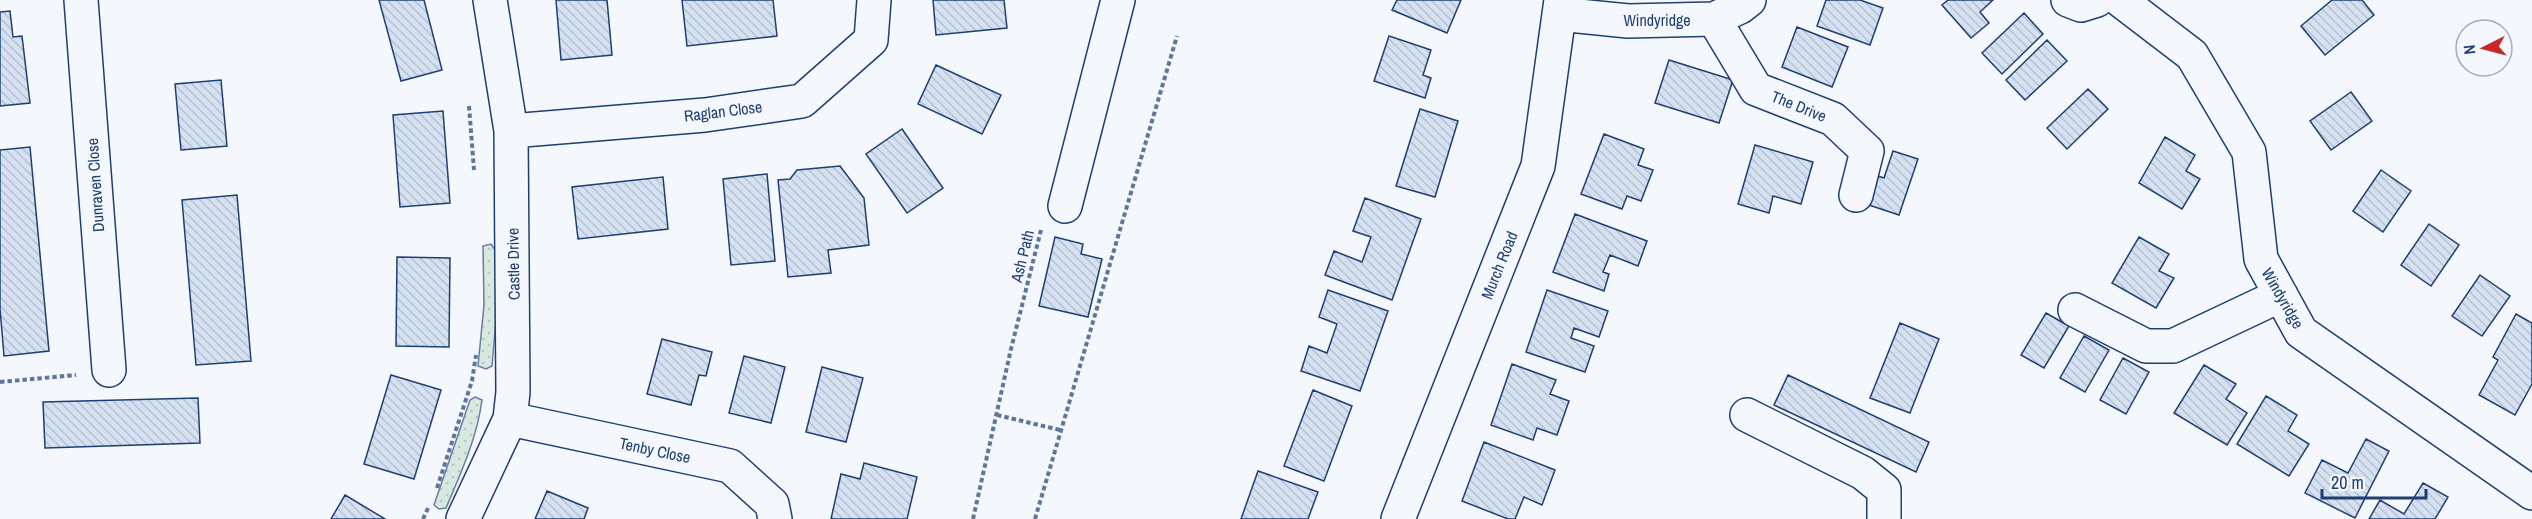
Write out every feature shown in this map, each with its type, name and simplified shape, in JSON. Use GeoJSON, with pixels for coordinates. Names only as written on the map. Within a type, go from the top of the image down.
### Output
{"type":"FeatureCollection","features":[{"type":"Feature","properties":{"kind":"street","name":"Dunraven Close"},"geometry":{"type":"LineString","coordinates":[[81,0],[109,370]]}},
{"type":"Feature","properties":{"kind":"street","name":"Castle Drive"},"geometry":{"type":"LineString","coordinates":[[463,519],[510,419],[513,392],[511,131],[490,0]]}},
{"type":"Feature","properties":{"kind":"street","name":"Raglan Close"},"geometry":{"type":"LineString","coordinates":[[511,131],[705,115],[802,101],[871,40],[874,0]]}},
{"type":"Feature","properties":{"kind":"street"},"geometry":{"type":"LineString","coordinates":[[1054,216],[1118,0]]}},
{"type":"Feature","properties":{"kind":"street","name":"Windyridge"},"geometry":{"type":"LineString","coordinates":[[1560,7],[1628,21],[1714,19],[1740,7],[1749,0]]}},
{"type":"Feature","properties":{"kind":"street"},"geometry":{"type":"LineString","coordinates":[[2068,0],[2081,5],[2097,0]]}},
{"type":"Feature","properties":{"kind":"street","name":"Windyridge"},"geometry":{"type":"LineString","coordinates":[[2120,0],[2192,55],[2249,152],[2261,259],[2301,332],[2532,493]]}},
{"type":"Feature","properties":{"kind":"street","name":"Murch Road"},"geometry":{"type":"LineString","coordinates":[[1398,519],[1538,166],[1560,7]]}},
{"type":"Feature","properties":{"kind":"street","name":"The Drive"},"geometry":{"type":"LineString","coordinates":[[1714,19],[1756,89],[1833,119],[1867,151],[1856,195]]}},
{"type":"Feature","properties":{"kind":"street"},"geometry":{"type":"LineString","coordinates":[[2074,310],[2146,346],[2173,346],[2281,296]]}},
{"type":"Feature","properties":{"kind":"street"},"geometry":{"type":"LineString","coordinates":[[1747,415],[1863,473],[1884,490],[1884,519]]}},
{"type":"Feature","properties":{"kind":"street","name":"Tenby Close"},"geometry":{"type":"LineString","coordinates":[[510,419],[730,466],[772,504],[775,519]]}},
{"type":"Feature","properties":{"kind":"path"},"geometry":{"type":"LineString","coordinates":[[1035,519],[1176,36]]}},
{"type":"Feature","properties":{"kind":"path"},"geometry":{"type":"LineString","coordinates":[[469,99],[475,181]]}},
{"type":"Feature","properties":{"kind":"path","name":"Ash Path"},"geometry":{"type":"LineString","coordinates":[[973,519],[997,415],[1054,216]]}},
{"type":"Feature","properties":{"kind":"path"},"geometry":{"type":"LineString","coordinates":[[435,491],[472,381],[476,353]]}},
{"type":"Feature","properties":{"kind":"path"},"geometry":{"type":"LineString","coordinates":[[0,382],[61,378],[109,370]]}},
{"type":"Feature","properties":{"kind":"path"},"geometry":{"type":"LineString","coordinates":[[997,415],[1060,430]]}},
{"type":"Feature","properties":{"kind":"path"},"geometry":{"type":"LineString","coordinates":[[423,519],[432,500]]}},
{"type":"Feature","properties":{"kind":"shaded area"},"geometry":{"type":"Polygon","coordinates":[[[491,244],[495,250],[498,296],[492,366],[486,369],[478,366],[484,305],[483,246],[491,244]]]}},
{"type":"Feature","properties":{"kind":"shaded area"},"geometry":{"type":"Polygon","coordinates":[[[475,397],[482,400],[472,442],[446,508],[439,509],[434,505],[470,400],[475,397]]]}},
{"type":"Feature","properties":{"kind":"building"},"geometry":{"type":"Polygon","coordinates":[[[379,0],[424,0],[442,70],[401,81],[379,0]]]}},
{"type":"Feature","properties":{"kind":"building"},"geometry":{"type":"Polygon","coordinates":[[[556,0],[607,0],[612,55],[561,60],[556,0]]]}},
{"type":"Feature","properties":{"kind":"building"},"geometry":{"type":"Polygon","coordinates":[[[682,0],[773,0],[777,36],[687,46],[682,0]]]}},
{"type":"Feature","properties":{"kind":"building"},"geometry":{"type":"Polygon","coordinates":[[[933,0],[1004,0],[1007,28],[936,35],[933,0]]]}},
{"type":"Feature","properties":{"kind":"building"},"geometry":{"type":"Polygon","coordinates":[[[1397,0],[1461,0],[1447,33],[1392,10],[1397,0]]]}},
{"type":"Feature","properties":{"kind":"building"},"geometry":{"type":"Polygon","coordinates":[[[1826,0],[1860,0],[1883,8],[1870,45],[1817,26],[1826,0]]]}},
{"type":"Feature","properties":{"kind":"building"},"geometry":{"type":"Polygon","coordinates":[[[1948,0],[1993,0],[1980,12],[1989,23],[1971,38],[1942,5],[1948,0]]]}},
{"type":"Feature","properties":{"kind":"building"},"geometry":{"type":"Polygon","coordinates":[[[2332,0],[2362,0],[2374,15],[2325,55],[2301,26],[2332,0]]]}},
{"type":"Feature","properties":{"kind":"building"},"geometry":{"type":"Polygon","coordinates":[[[10,11],[13,37],[22,36],[30,103],[0,106],[0,12],[10,11]]]}},
{"type":"Feature","properties":{"kind":"building"},"geometry":{"type":"Polygon","coordinates":[[[2024,13],[2043,34],[2002,74],[1982,53],[2024,13]]]}},
{"type":"Feature","properties":{"kind":"building"},"geometry":{"type":"Polygon","coordinates":[[[1797,27],[1848,47],[1832,87],[1782,67],[1797,27]]]}},
{"type":"Feature","properties":{"kind":"building"},"geometry":{"type":"Polygon","coordinates":[[[1389,36],[1431,50],[1423,75],[1431,78],[1425,98],[1374,81],[1389,36]]]}},
{"type":"Feature","properties":{"kind":"building"},"geometry":{"type":"Polygon","coordinates":[[[2047,40],[2067,61],[2025,100],[2006,80],[2047,40]]]}},
{"type":"Feature","properties":{"kind":"building"},"geometry":{"type":"Polygon","coordinates":[[[1669,60],[1733,80],[1719,123],[1655,103],[1669,60]]]}},
{"type":"Feature","properties":{"kind":"building"},"geometry":{"type":"Polygon","coordinates":[[[936,65],[1001,95],[982,134],[918,104],[936,65]]]}},
{"type":"Feature","properties":{"kind":"building"},"geometry":{"type":"Polygon","coordinates":[[[221,80],[227,146],[181,150],[175,84],[221,80]]]}},
{"type":"Feature","properties":{"kind":"building"},"geometry":{"type":"Polygon","coordinates":[[[2088,89],[2108,109],[2067,149],[2047,128],[2088,89]]]}},
{"type":"Feature","properties":{"kind":"building"},"geometry":{"type":"Polygon","coordinates":[[[2351,92],[2372,121],[2331,150],[2310,121],[2351,92]]]}},
{"type":"Feature","properties":{"kind":"building"},"geometry":{"type":"Polygon","coordinates":[[[1420,109],[1458,121],[1435,197],[1396,186],[1420,109]]]}},
{"type":"Feature","properties":{"kind":"building"},"geometry":{"type":"Polygon","coordinates":[[[443,111],[450,203],[400,207],[393,115],[443,111]]]}},
{"type":"Feature","properties":{"kind":"building"},"geometry":{"type":"Polygon","coordinates":[[[902,129],[943,188],[907,213],[866,154],[902,129]]]}},
{"type":"Feature","properties":{"kind":"building"},"geometry":{"type":"Polygon","coordinates":[[[1604,134],[1644,149],[1638,165],[1653,170],[1641,201],[1627,196],[1622,209],[1581,194],[1604,134]]]}},
{"type":"Feature","properties":{"kind":"building"},"geometry":{"type":"Polygon","coordinates":[[[2165,137],[2195,155],[2186,171],[2200,179],[2182,209],[2139,183],[2165,137]]]}},
{"type":"Feature","properties":{"kind":"building"},"geometry":{"type":"Polygon","coordinates":[[[1755,145],[1813,162],[1801,204],[1773,196],[1769,213],[1738,204],[1755,145]]]}},
{"type":"Feature","properties":{"kind":"building"},"geometry":{"type":"Polygon","coordinates":[[[30,147],[49,351],[4,356],[0,309],[0,150],[30,147]]]}},
{"type":"Feature","properties":{"kind":"building"},"geometry":{"type":"Polygon","coordinates":[[[1893,151],[1918,159],[1899,215],[1860,202],[1869,173],[1884,178],[1893,151]]]}},
{"type":"Feature","properties":{"kind":"building"},"geometry":{"type":"Polygon","coordinates":[[[840,166],[864,198],[869,245],[828,250],[831,273],[788,277],[778,180],[790,179],[797,170],[840,166]]]}},
{"type":"Feature","properties":{"kind":"building"},"geometry":{"type":"Polygon","coordinates":[[[2381,170],[2411,191],[2383,232],[2353,211],[2381,170]]]}},
{"type":"Feature","properties":{"kind":"building"},"geometry":{"type":"Polygon","coordinates":[[[767,174],[775,261],[731,265],[723,179],[767,174]]]}},
{"type":"Feature","properties":{"kind":"building"},"geometry":{"type":"Polygon","coordinates":[[[663,177],[668,229],[578,239],[572,187],[663,177]]]}},
{"type":"Feature","properties":{"kind":"building"},"geometry":{"type":"Polygon","coordinates":[[[237,195],[251,361],[196,365],[182,200],[237,195]]]}},
{"type":"Feature","properties":{"kind":"building"},"geometry":{"type":"Polygon","coordinates":[[[1365,198],[1421,219],[1392,300],[1325,275],[1334,251],[1362,262],[1371,237],[1353,231],[1365,198]]]}},
{"type":"Feature","properties":{"kind":"building"},"geometry":{"type":"Polygon","coordinates":[[[1575,214],[1647,241],[1638,266],[1610,255],[1603,272],[1609,274],[1604,291],[1553,272],[1575,214]]]}},
{"type":"Feature","properties":{"kind":"building"},"geometry":{"type":"Polygon","coordinates":[[[2429,224],[2459,245],[2431,286],[2401,265],[2429,224]]]}},
{"type":"Feature","properties":{"kind":"building"},"geometry":{"type":"Polygon","coordinates":[[[1055,237],[1083,244],[1081,254],[1102,259],[1088,317],[1039,306],[1055,237]]]}},
{"type":"Feature","properties":{"kind":"building"},"geometry":{"type":"Polygon","coordinates":[[[2139,237],[2169,254],[2159,271],[2174,278],[2156,308],[2112,283],[2139,237]]]}},
{"type":"Feature","properties":{"kind":"building"},"geometry":{"type":"Polygon","coordinates":[[[397,257],[450,258],[449,347],[396,346],[397,257]]]}},
{"type":"Feature","properties":{"kind":"building"},"geometry":{"type":"Polygon","coordinates":[[[2480,275],[2510,296],[2482,336],[2452,316],[2480,275]]]}},
{"type":"Feature","properties":{"kind":"building"},"geometry":{"type":"Polygon","coordinates":[[[1328,290],[1388,311],[1360,391],[1301,371],[1309,346],[1327,353],[1337,324],[1319,317],[1328,290]]]}},
{"type":"Feature","properties":{"kind":"building"},"geometry":{"type":"Polygon","coordinates":[[[1547,290],[1608,311],[1599,337],[1574,328],[1571,338],[1594,346],[1585,372],[1526,352],[1547,290]]]}},
{"type":"Feature","properties":{"kind":"building"},"geometry":{"type":"Polygon","coordinates":[[[2046,313],[2069,326],[2044,368],[2021,355],[2046,313]]]}},
{"type":"Feature","properties":{"kind":"building"},"geometry":{"type":"Polygon","coordinates":[[[2516,314],[2532,323],[2532,384],[2515,415],[2479,395],[2498,360],[2493,357],[2516,314]]]}},
{"type":"Feature","properties":{"kind":"building"},"geometry":{"type":"Polygon","coordinates":[[[1900,323],[1939,339],[1910,413],[1870,398],[1900,323]]]}},
{"type":"Feature","properties":{"kind":"building"},"geometry":{"type":"Polygon","coordinates":[[[2084,336],[2109,350],[2085,392],[2060,378],[2084,336]]]}},
{"type":"Feature","properties":{"kind":"building"},"geometry":{"type":"Polygon","coordinates":[[[662,339],[712,352],[706,376],[699,375],[691,405],[647,394],[662,339]]]}},
{"type":"Feature","properties":{"kind":"building"},"geometry":{"type":"Polygon","coordinates":[[[744,356],[785,367],[771,423],[729,413],[744,356]]]}},
{"type":"Feature","properties":{"kind":"building"},"geometry":{"type":"Polygon","coordinates":[[[2123,358],[2149,372],[2126,414],[2100,400],[2123,358]]]}},
{"type":"Feature","properties":{"kind":"building"},"geometry":{"type":"Polygon","coordinates":[[[1512,364],[1556,380],[1550,394],[1569,401],[1557,435],[1537,428],[1533,440],[1491,425],[1512,364]]]}},
{"type":"Feature","properties":{"kind":"building"},"geometry":{"type":"Polygon","coordinates":[[[2204,365],[2236,384],[2226,399],[2247,413],[2227,445],[2174,413],[2204,365]]]}},
{"type":"Feature","properties":{"kind":"building"},"geometry":{"type":"Polygon","coordinates":[[[822,367],[863,378],[846,442],[806,432],[822,367]]]}},
{"type":"Feature","properties":{"kind":"building"},"geometry":{"type":"Polygon","coordinates":[[[391,375],[441,390],[414,479],[364,464],[391,375]]]}},
{"type":"Feature","properties":{"kind":"building"},"geometry":{"type":"Polygon","coordinates":[[[1788,375],[1929,442],[1916,472],[1774,405],[1788,375]]]}},
{"type":"Feature","properties":{"kind":"building"},"geometry":{"type":"Polygon","coordinates":[[[1313,390],[1352,406],[1324,481],[1284,466],[1313,390]]]}},
{"type":"Feature","properties":{"kind":"building"},"geometry":{"type":"Polygon","coordinates":[[[2266,396],[2297,415],[2288,431],[2309,444],[2289,476],[2237,444],[2266,396]]]}},
{"type":"Feature","properties":{"kind":"building"},"geometry":{"type":"Polygon","coordinates":[[[198,398],[200,443],[45,448],[43,402],[198,398]]]}},
{"type":"Feature","properties":{"kind":"building"},"geometry":{"type":"Polygon","coordinates":[[[2366,439],[2389,451],[2355,518],[2305,493],[2322,460],[2348,473],[2366,439]]]}},
{"type":"Feature","properties":{"kind":"building"},"geometry":{"type":"Polygon","coordinates":[[[1484,442],[1555,470],[1542,505],[1524,497],[1515,519],[1508,519],[1462,501],[1484,442]]]}},
{"type":"Feature","properties":{"kind":"building"},"geometry":{"type":"Polygon","coordinates":[[[864,463],[917,477],[907,519],[831,519],[841,474],[860,479],[864,463]]]}},
{"type":"Feature","properties":{"kind":"building"},"geometry":{"type":"Polygon","coordinates":[[[1258,471],[1318,492],[1308,519],[1241,519],[1258,471]]]}},
{"type":"Feature","properties":{"kind":"building"},"geometry":{"type":"Polygon","coordinates":[[[2423,483],[2448,497],[2435,519],[2369,519],[2380,500],[2404,514],[2423,483]]]}},
{"type":"Feature","properties":{"kind":"building"},"geometry":{"type":"Polygon","coordinates":[[[547,491],[588,508],[584,519],[535,519],[547,491]]]}},
{"type":"Feature","properties":{"kind":"building"},"geometry":{"type":"Polygon","coordinates":[[[345,495],[385,519],[331,519],[345,495]]]}}]}
